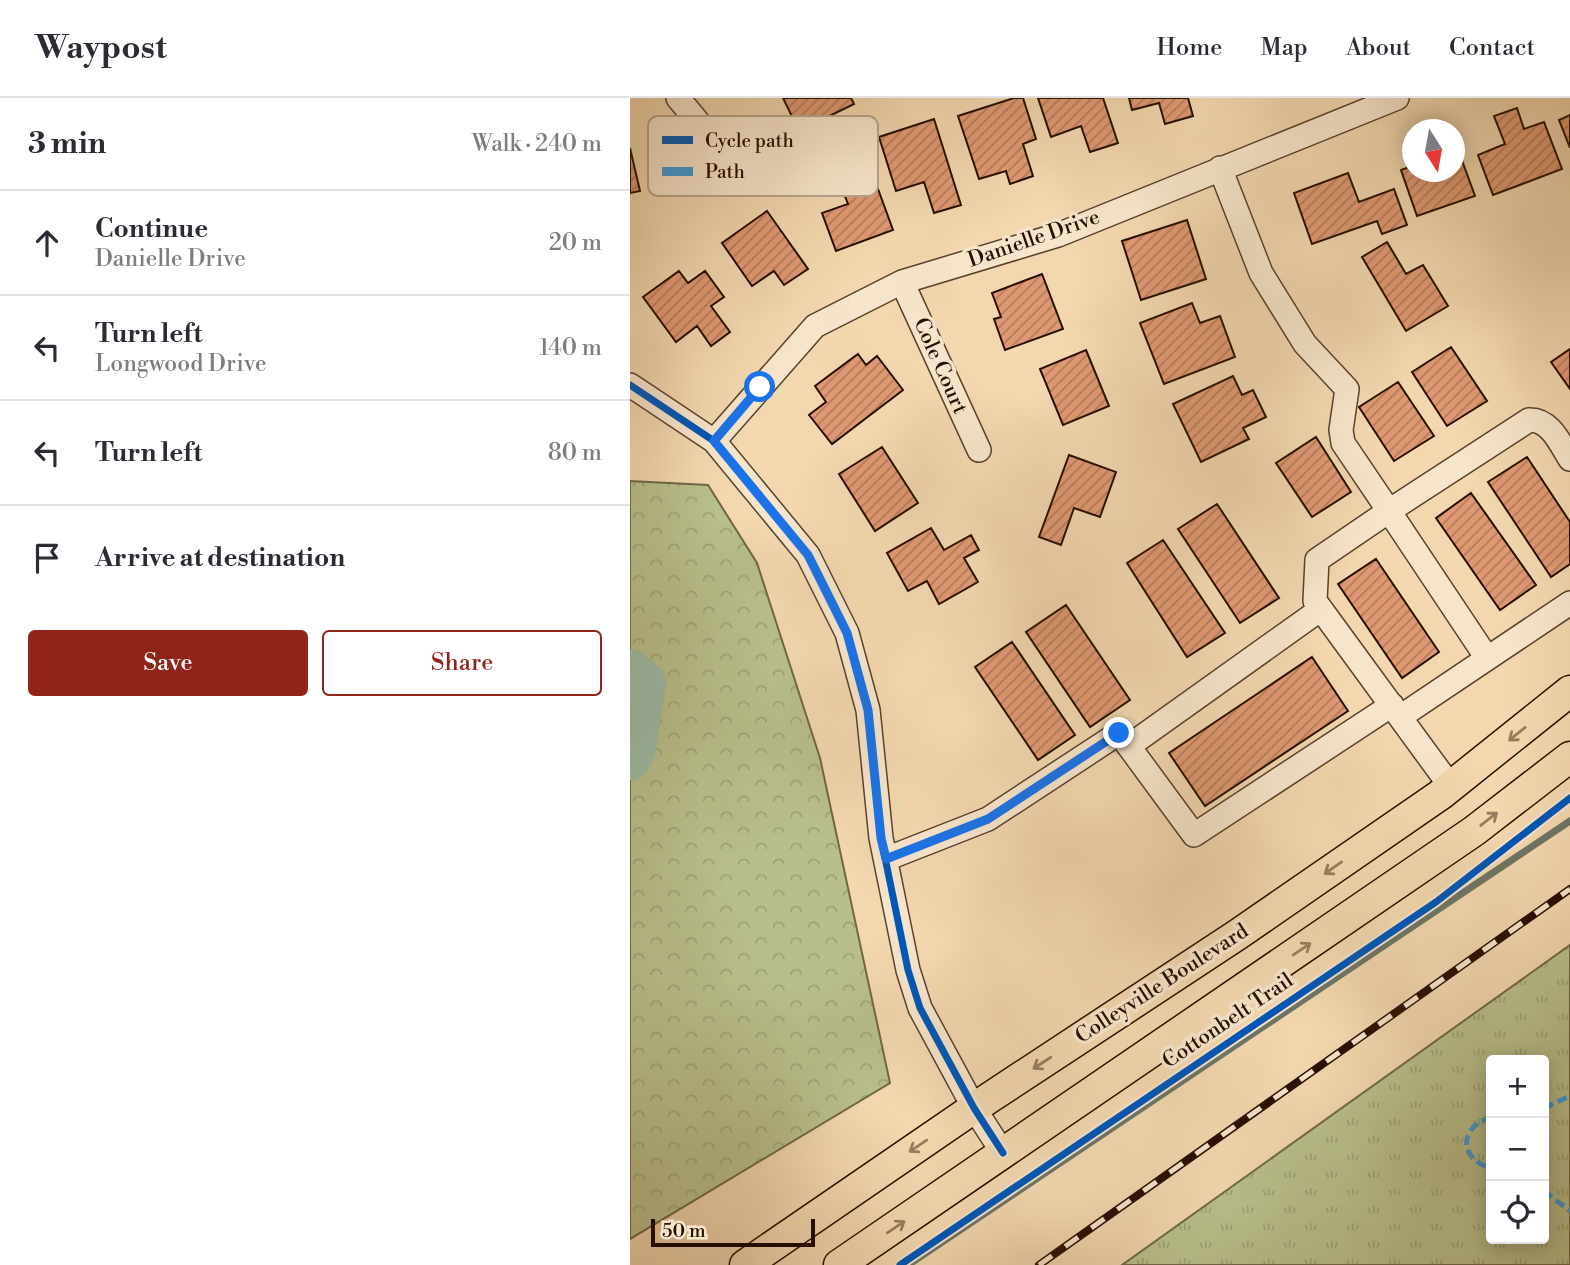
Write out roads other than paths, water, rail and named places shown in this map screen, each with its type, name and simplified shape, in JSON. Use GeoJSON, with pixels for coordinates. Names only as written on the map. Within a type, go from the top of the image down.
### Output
{"type":"FeatureCollection","features":[{"type":"Feature","properties":{"kind":"main road","name":"Colleyville Boulevard"},"geometry":{"type":"LineString","coordinates":[[745,1265],[974,1108],[1237,935],[1451,786],[1570,691]]}},
{"type":"Feature","properties":{"kind":"main road"},"geometry":{"type":"LineString","coordinates":[[839,1265],[1474,831],[1570,757]]}},
{"type":"Feature","properties":{"kind":"street"},"geometry":{"type":"LineString","coordinates":[[678,98],[693,116]]}},
{"type":"Feature","properties":{"kind":"street","name":"Danielle Drive"},"geometry":{"type":"LineString","coordinates":[[714,441],[815,326],[902,282],[1058,235],[1396,98]]}},
{"type":"Feature","properties":{"kind":"street"},"geometry":{"type":"LineString","coordinates":[[1220,168],[1261,273],[1305,344],[1347,389],[1341,430],[1343,443],[1487,658]]}},
{"type":"Feature","properties":{"kind":"street","name":"Cole Court"},"geometry":{"type":"LineString","coordinates":[[902,282],[979,450]]}},
{"type":"Feature","properties":{"kind":"street"},"geometry":{"type":"LineString","coordinates":[[630,386],[714,441],[808,555],[847,633],[868,710],[881,838],[908,970],[920,1008],[974,1108],[1003,1153]]}},
{"type":"Feature","properties":{"kind":"street"},"geometry":{"type":"LineString","coordinates":[[1451,786],[1315,601],[1317,560],[1529,420],[1537,419],[1545,424],[1570,459]]}},
{"type":"Feature","properties":{"kind":"street"},"geometry":{"type":"LineString","coordinates":[[886,859],[988,819],[1119,733],[1194,835],[1487,658],[1570,603]]}},
{"type":"Feature","properties":{"kind":"street"},"geometry":{"type":"LineString","coordinates":[[1129,746],[1321,609]]}},
{"type":"Feature","properties":{"kind":"waterway"},"geometry":{"type":"LineString","coordinates":[[630,669],[646,682],[636,750],[630,760]]}},
{"type":"Feature","properties":{"kind":"waterway"},"geometry":{"type":"LineString","coordinates":[[908,1265],[1570,821]]}},
{"type":"Feature","properties":{"kind":"railway"},"geometry":{"type":"LineString","coordinates":[[1039,1265],[1570,889]]}}]}
